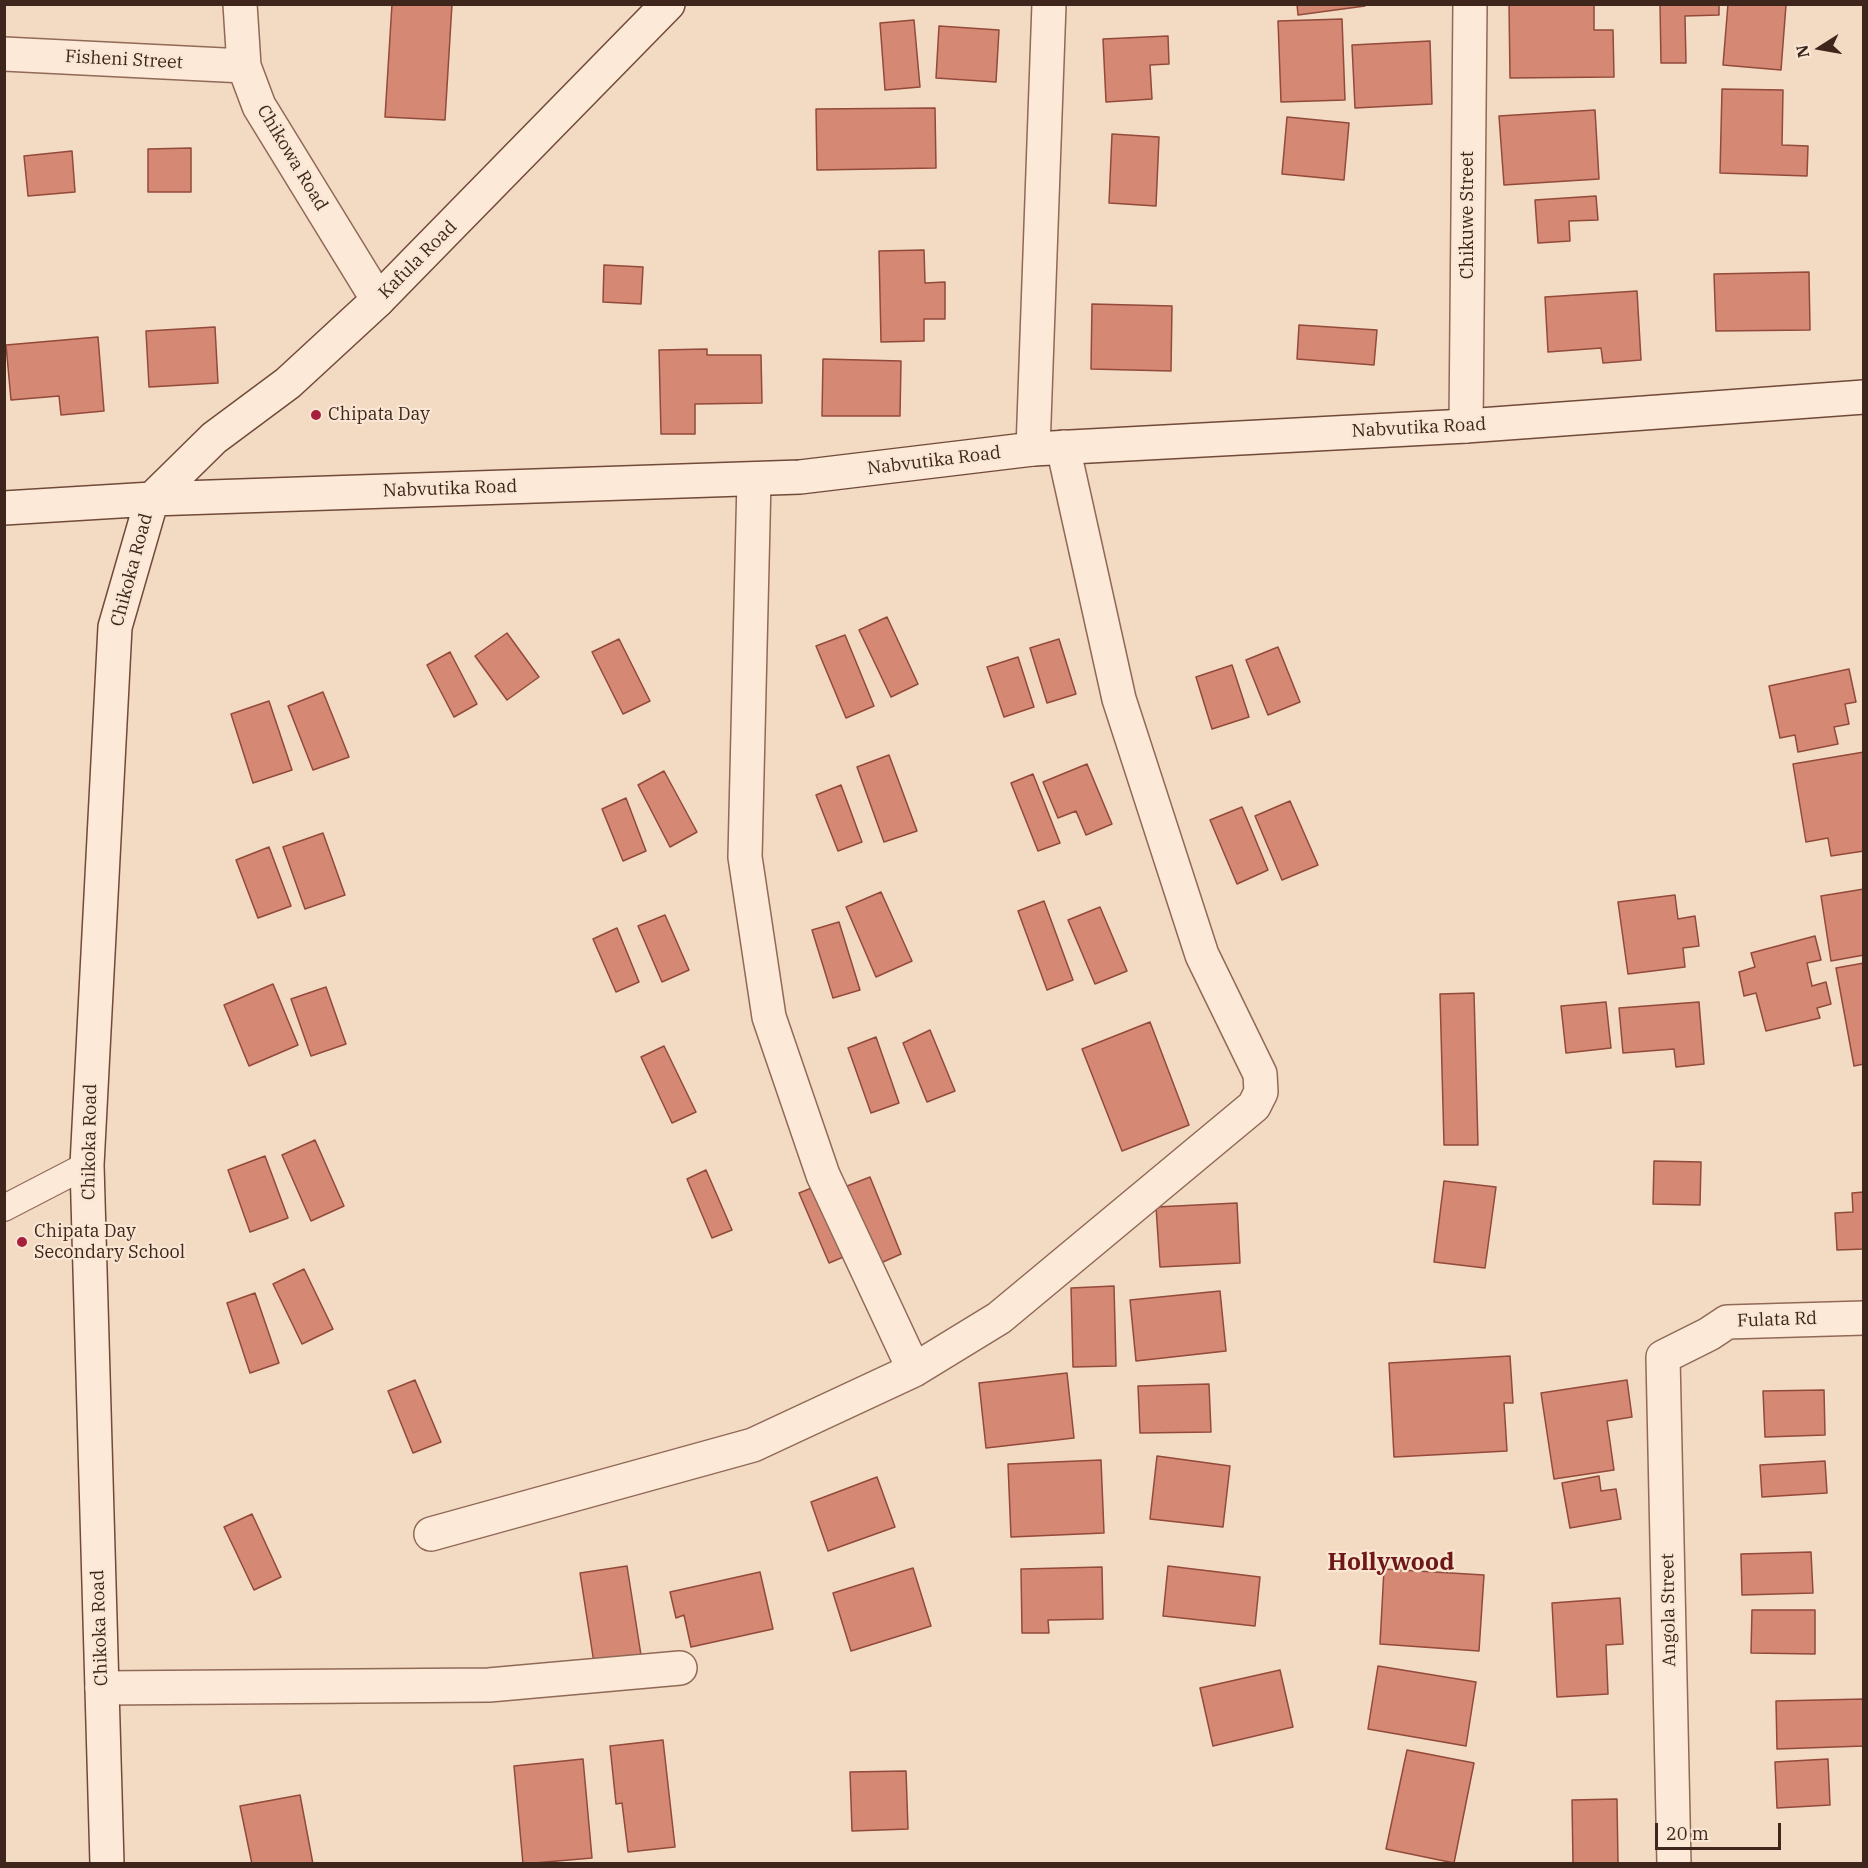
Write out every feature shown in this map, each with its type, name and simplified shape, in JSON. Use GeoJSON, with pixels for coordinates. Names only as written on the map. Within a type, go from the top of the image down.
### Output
{"type":"FeatureCollection","features":[{"type":"Feature","properties":{"kind":"street","name":"Chikowa Road"},"geometry":{"type":"LineString","coordinates":[[240,4],[244,66],[259,106],[378,300]]}},
{"type":"Feature","properties":{"kind":"street","name":"Kafula Road"},"geometry":{"type":"LineString","coordinates":[[152,499],[214,438],[288,383],[378,300],[642,17],[668,4]]}},
{"type":"Feature","properties":{"kind":"street"},"geometry":{"type":"LineString","coordinates":[[431,1534],[753,1445],[914,1370],[999,1318],[1254,1106],[1261,1092],[1260,1074],[1202,955],[1119,699],[1048,448],[1049,4]]}},
{"type":"Feature","properties":{"kind":"street","name":"Chikuwe Street"},"geometry":{"type":"LineString","coordinates":[[1466,426],[1470,4]]}},
{"type":"Feature","properties":{"kind":"street","name":"Fisheni Street"},"geometry":{"type":"LineString","coordinates":[[4,54],[244,66]]}},
{"type":"Feature","properties":{"kind":"street","name":"Nabvutika Road"},"geometry":{"type":"LineString","coordinates":[[4,508],[152,499],[754,480],[800,477],[1048,448],[1466,426],[1863,397]]}},
{"type":"Feature","properties":{"kind":"street"},"geometry":{"type":"LineString","coordinates":[[754,480],[745,857],[770,1017],[823,1175],[914,1370]]}},
{"type":"Feature","properties":{"kind":"street","name":"Chikoka Road"},"geometry":{"type":"LineString","coordinates":[[107,1863],[87,1165],[115,627],[152,499]]}},
{"type":"Feature","properties":{"kind":"street","name":"Fulata Rd"},"geometry":{"type":"LineString","coordinates":[[1663,1357],[1709,1334],[1727,1322],[1863,1318]]}},
{"type":"Feature","properties":{"kind":"street","name":"Angola Street"},"geometry":{"type":"LineString","coordinates":[[1663,1357],[1674,1863]]}},
{"type":"Feature","properties":{"kind":"street"},"geometry":{"type":"LineString","coordinates":[[102,1688],[489,1685],[681,1668]]}},
{"type":"Feature","properties":{"kind":"lane"},"geometry":{"type":"LineString","coordinates":[[4,1208],[87,1165]]}},
{"type":"Feature","properties":{"kind":"building"},"geometry":{"type":"Polygon","coordinates":[[[392,4],[452,4],[445,120],[385,117],[392,4]]]}},
{"type":"Feature","properties":{"kind":"building"},"geometry":{"type":"Polygon","coordinates":[[[1297,4],[1365,4],[1365,6],[1298,15],[1297,4]]]}},
{"type":"Feature","properties":{"kind":"building"},"geometry":{"type":"Polygon","coordinates":[[[1509,4],[1594,4],[1594,30],[1613,30],[1614,77],[1510,78],[1509,4]]]}},
{"type":"Feature","properties":{"kind":"building"},"geometry":{"type":"Polygon","coordinates":[[[1660,4],[1719,4],[1719,15],[1685,16],[1686,63],[1661,63],[1660,4]]]}},
{"type":"Feature","properties":{"kind":"building"},"geometry":{"type":"Polygon","coordinates":[[[1728,4],[1786,5],[1781,70],[1723,65],[1728,4]]]}},
{"type":"Feature","properties":{"kind":"building"},"geometry":{"type":"Polygon","coordinates":[[[1342,19],[1345,100],[1281,102],[1278,21],[1342,19]]]}},
{"type":"Feature","properties":{"kind":"building"},"geometry":{"type":"Polygon","coordinates":[[[914,20],[920,87],[885,90],[880,23],[914,20]]]}},
{"type":"Feature","properties":{"kind":"building"},"geometry":{"type":"Polygon","coordinates":[[[939,26],[999,30],[996,82],[936,78],[939,26]]]}},
{"type":"Feature","properties":{"kind":"building"},"geometry":{"type":"Polygon","coordinates":[[[1168,36],[1169,64],[1150,65],[1152,99],[1106,102],[1103,39],[1168,36]]]}},
{"type":"Feature","properties":{"kind":"building"},"geometry":{"type":"Polygon","coordinates":[[[1430,41],[1432,104],[1355,108],[1352,45],[1430,41]]]}},
{"type":"Feature","properties":{"kind":"building"},"geometry":{"type":"Polygon","coordinates":[[[1722,89],[1783,90],[1782,145],[1808,146],[1807,176],[1720,173],[1722,89]]]}},
{"type":"Feature","properties":{"kind":"building"},"geometry":{"type":"Polygon","coordinates":[[[935,108],[936,168],[817,170],[816,109],[935,108]]]}},
{"type":"Feature","properties":{"kind":"building"},"geometry":{"type":"Polygon","coordinates":[[[1595,110],[1599,179],[1504,185],[1499,116],[1595,110]]]}},
{"type":"Feature","properties":{"kind":"building"},"geometry":{"type":"Polygon","coordinates":[[[1287,117],[1349,123],[1344,180],[1282,174],[1287,117]]]}},
{"type":"Feature","properties":{"kind":"building"},"geometry":{"type":"Polygon","coordinates":[[[1112,134],[1159,137],[1156,206],[1109,203],[1112,134]]]}},
{"type":"Feature","properties":{"kind":"building"},"geometry":{"type":"Polygon","coordinates":[[[191,148],[191,192],[148,192],[148,149],[191,148]]]}},
{"type":"Feature","properties":{"kind":"building"},"geometry":{"type":"Polygon","coordinates":[[[72,151],[75,192],[28,196],[24,156],[72,151]]]}},
{"type":"Feature","properties":{"kind":"building"},"geometry":{"type":"Polygon","coordinates":[[[1596,196],[1598,220],[1569,221],[1570,241],[1538,243],[1535,200],[1596,196]]]}},
{"type":"Feature","properties":{"kind":"building"},"geometry":{"type":"Polygon","coordinates":[[[924,250],[925,283],[945,282],[945,319],[924,319],[924,341],[881,342],[879,251],[924,250]]]}},
{"type":"Feature","properties":{"kind":"building"},"geometry":{"type":"Polygon","coordinates":[[[604,265],[643,267],[641,304],[603,302],[604,265]]]}},
{"type":"Feature","properties":{"kind":"building"},"geometry":{"type":"Polygon","coordinates":[[[1809,272],[1810,330],[1716,331],[1714,274],[1809,272]]]}},
{"type":"Feature","properties":{"kind":"building"},"geometry":{"type":"Polygon","coordinates":[[[1637,291],[1641,360],[1603,363],[1601,348],[1548,352],[1545,297],[1637,291]]]}},
{"type":"Feature","properties":{"kind":"building"},"geometry":{"type":"Polygon","coordinates":[[[1092,304],[1172,306],[1171,371],[1091,369],[1092,304]]]}},
{"type":"Feature","properties":{"kind":"building"},"geometry":{"type":"Polygon","coordinates":[[[1299,325],[1377,330],[1374,365],[1297,359],[1299,325]]]}},
{"type":"Feature","properties":{"kind":"building"},"geometry":{"type":"Polygon","coordinates":[[[215,327],[218,383],[149,387],[146,331],[215,327]]]}},
{"type":"Feature","properties":{"kind":"building"},"geometry":{"type":"Polygon","coordinates":[[[98,337],[104,411],[61,415],[59,396],[11,400],[6,345],[98,337]]]}},
{"type":"Feature","properties":{"kind":"building"},"geometry":{"type":"Polygon","coordinates":[[[707,349],[707,355],[761,355],[762,403],[695,404],[695,434],[661,434],[659,350],[707,349]]]}},
{"type":"Feature","properties":{"kind":"building"},"geometry":{"type":"Polygon","coordinates":[[[823,359],[901,361],[900,416],[822,416],[823,359]]]}},
{"type":"Feature","properties":{"kind":"building"},"geometry":{"type":"Polygon","coordinates":[[[887,617],[918,684],[891,697],[859,630],[887,617]]]}},
{"type":"Feature","properties":{"kind":"building"},"geometry":{"type":"Polygon","coordinates":[[[507,633],[539,677],[507,700],[475,656],[507,633]]]}},
{"type":"Feature","properties":{"kind":"building"},"geometry":{"type":"Polygon","coordinates":[[[845,635],[874,706],[846,718],[816,646],[845,635]]]}},
{"type":"Feature","properties":{"kind":"building"},"geometry":{"type":"Polygon","coordinates":[[[619,639],[650,701],[623,714],[592,652],[619,639]]]}},
{"type":"Feature","properties":{"kind":"building"},"geometry":{"type":"Polygon","coordinates":[[[1059,639],[1076,694],[1047,703],[1030,648],[1059,639]]]}},
{"type":"Feature","properties":{"kind":"building"},"geometry":{"type":"Polygon","coordinates":[[[1278,647],[1300,702],[1268,715],[1246,660],[1278,647]]]}},
{"type":"Feature","properties":{"kind":"building"},"geometry":{"type":"Polygon","coordinates":[[[450,652],[477,704],[454,717],[427,665],[450,652]]]}},
{"type":"Feature","properties":{"kind":"building"},"geometry":{"type":"Polygon","coordinates":[[[1018,657],[1034,707],[1004,717],[987,667],[1018,657]]]}},
{"type":"Feature","properties":{"kind":"building"},"geometry":{"type":"Polygon","coordinates":[[[1232,665],[1249,717],[1212,729],[1196,677],[1232,665]]]}},
{"type":"Feature","properties":{"kind":"building"},"geometry":{"type":"Polygon","coordinates":[[[1849,669],[1856,702],[1845,704],[1849,724],[1834,727],[1838,744],[1798,752],[1795,735],[1780,738],[1769,686],[1849,669]]]}},
{"type":"Feature","properties":{"kind":"building"},"geometry":{"type":"Polygon","coordinates":[[[323,692],[349,757],[313,770],[288,706],[323,692]]]}},
{"type":"Feature","properties":{"kind":"building"},"geometry":{"type":"Polygon","coordinates":[[[269,701],[292,770],[253,783],[231,714],[269,701]]]}},
{"type":"Feature","properties":{"kind":"building"},"geometry":{"type":"Polygon","coordinates":[[[1864,752],[1864,851],[1831,856],[1828,838],[1806,842],[1793,764],[1864,752]]]}},
{"type":"Feature","properties":{"kind":"building"},"geometry":{"type":"Polygon","coordinates":[[[889,755],[917,831],[884,842],[857,767],[889,755]]]}},
{"type":"Feature","properties":{"kind":"building"},"geometry":{"type":"Polygon","coordinates":[[[1087,764],[1112,824],[1086,835],[1076,811],[1058,818],[1043,782],[1087,764]]]}},
{"type":"Feature","properties":{"kind":"building"},"geometry":{"type":"Polygon","coordinates":[[[664,771],[697,832],[670,847],[638,785],[664,771]]]}},
{"type":"Feature","properties":{"kind":"building"},"geometry":{"type":"Polygon","coordinates":[[[1033,774],[1060,843],[1038,851],[1011,783],[1033,774]]]}},
{"type":"Feature","properties":{"kind":"building"},"geometry":{"type":"Polygon","coordinates":[[[841,785],[862,842],[838,851],[816,795],[841,785]]]}},
{"type":"Feature","properties":{"kind":"building"},"geometry":{"type":"Polygon","coordinates":[[[626,798],[646,851],[623,861],[602,809],[626,798]]]}},
{"type":"Feature","properties":{"kind":"building"},"geometry":{"type":"Polygon","coordinates":[[[1290,801],[1318,865],[1282,880],[1255,816],[1290,801]]]}},
{"type":"Feature","properties":{"kind":"building"},"geometry":{"type":"Polygon","coordinates":[[[1242,807],[1268,870],[1237,884],[1210,820],[1242,807]]]}},
{"type":"Feature","properties":{"kind":"building"},"geometry":{"type":"Polygon","coordinates":[[[323,833],[345,895],[305,909],[283,847],[323,833]]]}},
{"type":"Feature","properties":{"kind":"building"},"geometry":{"type":"Polygon","coordinates":[[[269,847],[291,906],[258,918],[236,860],[269,847]]]}},
{"type":"Feature","properties":{"kind":"building"},"geometry":{"type":"Polygon","coordinates":[[[1864,889],[1864,955],[1831,961],[1821,896],[1864,889]]]}},
{"type":"Feature","properties":{"kind":"building"},"geometry":{"type":"Polygon","coordinates":[[[881,892],[912,961],[876,977],[846,907],[881,892]]]}},
{"type":"Feature","properties":{"kind":"building"},"geometry":{"type":"Polygon","coordinates":[[[1675,895],[1678,919],[1695,916],[1699,946],[1683,948],[1685,967],[1628,974],[1618,902],[1675,895]]]}},
{"type":"Feature","properties":{"kind":"building"},"geometry":{"type":"Polygon","coordinates":[[[1044,901],[1073,980],[1047,990],[1018,911],[1044,901]]]}},
{"type":"Feature","properties":{"kind":"building"},"geometry":{"type":"Polygon","coordinates":[[[1100,907],[1127,971],[1095,984],[1068,920],[1100,907]]]}},
{"type":"Feature","properties":{"kind":"building"},"geometry":{"type":"Polygon","coordinates":[[[665,915],[689,970],[662,982],[638,926],[665,915]]]}},
{"type":"Feature","properties":{"kind":"building"},"geometry":{"type":"Polygon","coordinates":[[[839,922],[860,990],[833,998],[812,930],[839,922]]]}},
{"type":"Feature","properties":{"kind":"building"},"geometry":{"type":"Polygon","coordinates":[[[617,928],[639,982],[616,992],[593,939],[617,928]]]}},
{"type":"Feature","properties":{"kind":"building"},"geometry":{"type":"Polygon","coordinates":[[[1815,936],[1821,960],[1807,963],[1812,986],[1826,982],[1831,1004],[1817,1008],[1820,1018],[1766,1031],[1756,993],[1744,996],[1739,972],[1755,967],[1751,953],[1815,936]]]}},
{"type":"Feature","properties":{"kind":"building"},"geometry":{"type":"Polygon","coordinates":[[[1864,963],[1864,1064],[1854,1066],[1836,968],[1864,963]]]}},
{"type":"Feature","properties":{"kind":"building"},"geometry":{"type":"Polygon","coordinates":[[[273,984],[298,1045],[249,1066],[224,1005],[273,984]]]}},
{"type":"Feature","properties":{"kind":"building"},"geometry":{"type":"Polygon","coordinates":[[[326,987],[346,1044],[311,1056],[291,999],[326,987]]]}},
{"type":"Feature","properties":{"kind":"building"},"geometry":{"type":"Polygon","coordinates":[[[1474,993],[1478,1145],[1444,1145],[1440,994],[1474,993]]]}},
{"type":"Feature","properties":{"kind":"building"},"geometry":{"type":"Polygon","coordinates":[[[1606,1002],[1611,1048],[1566,1053],[1561,1006],[1606,1002]]]}},
{"type":"Feature","properties":{"kind":"building"},"geometry":{"type":"Polygon","coordinates":[[[1699,1002],[1704,1064],[1676,1067],[1674,1049],[1623,1053],[1619,1008],[1699,1002]]]}},
{"type":"Feature","properties":{"kind":"building"},"geometry":{"type":"Polygon","coordinates":[[[1150,1022],[1189,1125],[1122,1151],[1082,1049],[1150,1022]]]}},
{"type":"Feature","properties":{"kind":"building"},"geometry":{"type":"Polygon","coordinates":[[[930,1030],[955,1091],[927,1102],[903,1043],[930,1030]]]}},
{"type":"Feature","properties":{"kind":"building"},"geometry":{"type":"Polygon","coordinates":[[[876,1037],[899,1103],[871,1113],[848,1048],[876,1037]]]}},
{"type":"Feature","properties":{"kind":"building"},"geometry":{"type":"Polygon","coordinates":[[[664,1046],[696,1112],[672,1123],[641,1057],[664,1046]]]}},
{"type":"Feature","properties":{"kind":"building"},"geometry":{"type":"Polygon","coordinates":[[[315,1140],[344,1206],[311,1221],[282,1155],[315,1140]]]}},
{"type":"Feature","properties":{"kind":"building"},"geometry":{"type":"Polygon","coordinates":[[[265,1156],[288,1218],[250,1232],[228,1170],[265,1156]]]}},
{"type":"Feature","properties":{"kind":"building"},"geometry":{"type":"Polygon","coordinates":[[[1654,1161],[1701,1162],[1700,1205],[1653,1204],[1654,1161]]]}},
{"type":"Feature","properties":{"kind":"building"},"geometry":{"type":"Polygon","coordinates":[[[706,1170],[732,1230],[712,1238],[687,1179],[706,1170]]]}},
{"type":"Feature","properties":{"kind":"building"},"geometry":{"type":"Polygon","coordinates":[[[870,1177],[901,1254],[874,1266],[842,1188],[870,1177]]]}},
{"type":"Feature","properties":{"kind":"building"},"geometry":{"type":"Polygon","coordinates":[[[1444,1181],[1496,1187],[1485,1268],[1434,1262],[1444,1181]]]}},
{"type":"Feature","properties":{"kind":"building"},"geometry":{"type":"Polygon","coordinates":[[[824,1183],[853,1253],[829,1263],[799,1193],[824,1183]]]}},
{"type":"Feature","properties":{"kind":"building"},"geometry":{"type":"Polygon","coordinates":[[[1864,1192],[1864,1249],[1837,1250],[1835,1213],[1853,1212],[1852,1193],[1864,1192]]]}},
{"type":"Feature","properties":{"kind":"building"},"geometry":{"type":"Polygon","coordinates":[[[1237,1203],[1240,1263],[1160,1267],[1156,1207],[1237,1203]]]}},
{"type":"Feature","properties":{"kind":"building"},"geometry":{"type":"Polygon","coordinates":[[[304,1269],[333,1329],[302,1344],[273,1284],[304,1269]]]}},
{"type":"Feature","properties":{"kind":"building"},"geometry":{"type":"Polygon","coordinates":[[[1114,1286],[1116,1366],[1073,1367],[1071,1288],[1114,1286]]]}},
{"type":"Feature","properties":{"kind":"building"},"geometry":{"type":"Polygon","coordinates":[[[1220,1291],[1226,1351],[1136,1361],[1130,1300],[1220,1291]]]}},
{"type":"Feature","properties":{"kind":"building"},"geometry":{"type":"Polygon","coordinates":[[[255,1293],[279,1363],[250,1373],[227,1303],[255,1293]]]}},
{"type":"Feature","properties":{"kind":"building"},"geometry":{"type":"Polygon","coordinates":[[[1510,1356],[1513,1403],[1504,1403],[1507,1451],[1394,1457],[1389,1363],[1510,1356]]]}},
{"type":"Feature","properties":{"kind":"building"},"geometry":{"type":"Polygon","coordinates":[[[1067,1373],[1074,1438],[986,1448],[979,1383],[1067,1373]]]}},
{"type":"Feature","properties":{"kind":"building"},"geometry":{"type":"Polygon","coordinates":[[[415,1380],[441,1442],[413,1453],[388,1391],[415,1380]]]}},
{"type":"Feature","properties":{"kind":"building"},"geometry":{"type":"Polygon","coordinates":[[[1627,1380],[1632,1417],[1607,1421],[1614,1470],[1554,1479],[1541,1393],[1627,1380]]]}},
{"type":"Feature","properties":{"kind":"building"},"geometry":{"type":"Polygon","coordinates":[[[1209,1384],[1211,1432],[1140,1433],[1138,1386],[1209,1384]]]}},
{"type":"Feature","properties":{"kind":"building"},"geometry":{"type":"Polygon","coordinates":[[[1824,1390],[1825,1435],[1765,1437],[1763,1391],[1824,1390]]]}},
{"type":"Feature","properties":{"kind":"building"},"geometry":{"type":"Polygon","coordinates":[[[1157,1456],[1230,1466],[1223,1527],[1150,1519],[1157,1456]]]}},
{"type":"Feature","properties":{"kind":"building"},"geometry":{"type":"Polygon","coordinates":[[[1101,1460],[1104,1533],[1011,1537],[1008,1464],[1101,1460]]]}},
{"type":"Feature","properties":{"kind":"building"},"geometry":{"type":"Polygon","coordinates":[[[1825,1461],[1827,1493],[1762,1497],[1760,1465],[1825,1461]]]}},
{"type":"Feature","properties":{"kind":"building"},"geometry":{"type":"Polygon","coordinates":[[[1599,1476],[1601,1491],[1616,1489],[1621,1519],[1570,1528],[1562,1483],[1599,1476]]]}},
{"type":"Feature","properties":{"kind":"building"},"geometry":{"type":"Polygon","coordinates":[[[877,1477],[895,1527],[828,1551],[811,1502],[877,1477]]]}},
{"type":"Feature","properties":{"kind":"building"},"geometry":{"type":"Polygon","coordinates":[[[252,1514],[281,1577],[254,1590],[224,1527],[252,1514]]]}},
{"type":"Feature","properties":{"kind":"building"},"geometry":{"type":"Polygon","coordinates":[[[1811,1552],[1813,1593],[1742,1595],[1741,1554],[1811,1552]]]}},
{"type":"Feature","properties":{"kind":"building"},"geometry":{"type":"Polygon","coordinates":[[[627,1566],[641,1655],[594,1663],[580,1573],[627,1566]]]}},
{"type":"Feature","properties":{"kind":"building"},"geometry":{"type":"Polygon","coordinates":[[[1168,1566],[1260,1577],[1255,1626],[1163,1616],[1168,1566]]]}},
{"type":"Feature","properties":{"kind":"building"},"geometry":{"type":"Polygon","coordinates":[[[1102,1567],[1103,1619],[1048,1620],[1049,1633],[1022,1633],[1021,1569],[1102,1567]]]}},
{"type":"Feature","properties":{"kind":"building"},"geometry":{"type":"Polygon","coordinates":[[[913,1568],[931,1626],[851,1651],[833,1593],[913,1568]]]}},
{"type":"Feature","properties":{"kind":"building"},"geometry":{"type":"Polygon","coordinates":[[[1384,1569],[1484,1575],[1479,1651],[1380,1644],[1384,1569]]]}},
{"type":"Feature","properties":{"kind":"building"},"geometry":{"type":"Polygon","coordinates":[[[760,1572],[773,1629],[691,1647],[684,1615],[676,1618],[670,1592],[760,1572]]]}},
{"type":"Feature","properties":{"kind":"building"},"geometry":{"type":"Polygon","coordinates":[[[1620,1598],[1623,1644],[1606,1645],[1608,1694],[1557,1697],[1552,1603],[1620,1598]]]}},
{"type":"Feature","properties":{"kind":"building"},"geometry":{"type":"Polygon","coordinates":[[[1752,1610],[1815,1610],[1815,1654],[1751,1653],[1752,1610]]]}},
{"type":"Feature","properties":{"kind":"building"},"geometry":{"type":"Polygon","coordinates":[[[1378,1666],[1476,1682],[1466,1746],[1368,1729],[1378,1666]]]}},
{"type":"Feature","properties":{"kind":"building"},"geometry":{"type":"Polygon","coordinates":[[[1280,1670],[1293,1727],[1213,1746],[1200,1688],[1280,1670]]]}},
{"type":"Feature","properties":{"kind":"building"},"geometry":{"type":"Polygon","coordinates":[[[1864,1699],[1864,1746],[1777,1749],[1776,1701],[1864,1699]]]}},
{"type":"Feature","properties":{"kind":"building"},"geometry":{"type":"Polygon","coordinates":[[[663,1740],[675,1847],[628,1852],[622,1803],[616,1804],[610,1746],[663,1740]]]}},
{"type":"Feature","properties":{"kind":"building"},"geometry":{"type":"Polygon","coordinates":[[[1407,1750],[1474,1763],[1454,1863],[1386,1849],[1407,1750]]]}},
{"type":"Feature","properties":{"kind":"building"},"geometry":{"type":"Polygon","coordinates":[[[583,1759],[592,1858],[523,1864],[514,1766],[583,1759]]]}},
{"type":"Feature","properties":{"kind":"building"},"geometry":{"type":"Polygon","coordinates":[[[1828,1759],[1830,1805],[1777,1808],[1775,1762],[1828,1759]]]}},
{"type":"Feature","properties":{"kind":"building"},"geometry":{"type":"Polygon","coordinates":[[[906,1771],[908,1829],[852,1831],[850,1772],[906,1771]]]}},
{"type":"Feature","properties":{"kind":"building"},"geometry":{"type":"Polygon","coordinates":[[[300,1795],[313,1864],[252,1864],[240,1806],[300,1795]]]}},
{"type":"Feature","properties":{"kind":"building"},"geometry":{"type":"Polygon","coordinates":[[[1617,1799],[1618,1864],[1573,1864],[1572,1800],[1617,1799]]]}},
{"type":"Feature","properties":{"kind":"place","name":"Chipata Day"},"geometry":{"type":"Point","coordinates":[316,415]}},
{"type":"Feature","properties":{"kind":"place","name":"Chipata Day Secondary School"},"geometry":{"type":"Point","coordinates":[22,1242]}},
{"type":"Feature","properties":{"kind":"district","name":"Hollywood"},"geometry":{"type":"Point","coordinates":[1391,1563]}}]}
